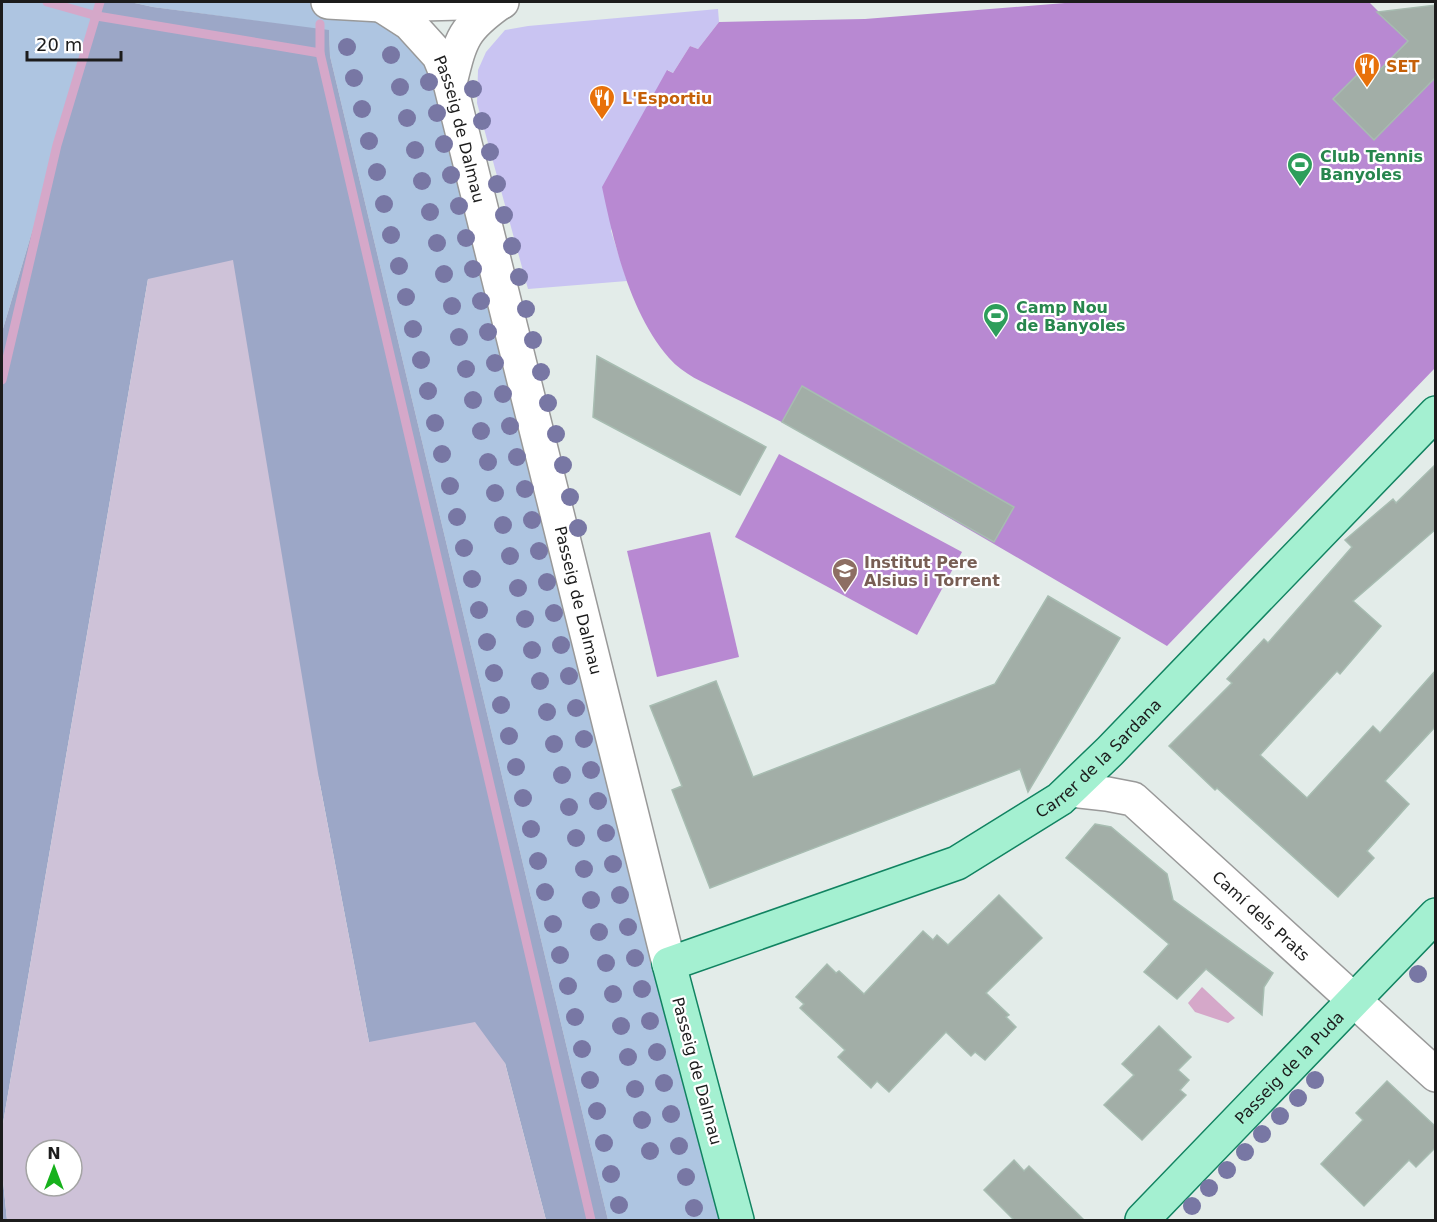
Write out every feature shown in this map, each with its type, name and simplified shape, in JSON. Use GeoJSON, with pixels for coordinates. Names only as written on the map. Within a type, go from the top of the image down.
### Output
{"type":"FeatureCollection","features":[{"type":"Feature","properties":{"kind":"main road","name":"Carrer de la Sardana"},"geometry":{"type":"LineString","coordinates":[[669,964],[957,863],[1036,815],[1071,790],[1436,413]]}},
{"type":"Feature","properties":{"kind":"main road","name":"Passeig de la Puda"},"geometry":{"type":"LineString","coordinates":[[1142,1221],[1436,915]]}},
{"type":"Feature","properties":{"kind":"main road","name":"Passeig de Dalmau"},"geometry":{"type":"LineString","coordinates":[[669,964],[737,1221]]}},
{"type":"Feature","properties":{"kind":"street"},"geometry":{"type":"LineString","coordinates":[[328,2],[381,5],[502,2]]}},
{"type":"Feature","properties":{"kind":"street"},"geometry":{"type":"LineString","coordinates":[[450,83],[459,45],[476,20],[502,2]]}},
{"type":"Feature","properties":{"kind":"street","name":"Passeig de Dalmau"},"geometry":{"type":"LineString","coordinates":[[381,5],[409,23],[439,56],[450,83],[669,964]]}},
{"type":"Feature","properties":{"kind":"street","name":"Camí dels Prats"},"geometry":{"type":"LineString","coordinates":[[1071,790],[1133,799],[1436,1075]]}},
{"type":"Feature","properties":{"kind":"shaded area"},"geometry":{"type":"Polygon","coordinates":[[[2,2],[101,2],[2,332],[2,2]]]}},
{"type":"Feature","properties":{"kind":"shaded area"},"geometry":{"type":"Polygon","coordinates":[[[101,2],[130,2],[329,30],[330,56],[608,1220],[546,1220],[505,1063],[369,1042],[319,779],[148,279],[2,1129],[2,332],[101,2]]]}},
{"type":"Feature","properties":{"kind":"shaded area"},"geometry":{"type":"Polygon","coordinates":[[[130,2],[421,2],[725,1220],[608,1220],[330,56],[329,31],[130,2]]]}},
{"type":"Feature","properties":{"kind":"shaded area","name":"Camp Nou de Banyoles"},"geometry":{"type":"Polygon","coordinates":[[[1077,2],[1369,2],[1435,68],[1435,368],[1167,646],[795,429],[687,374],[669,358],[655,340],[634,299],[618,254],[602,187],[667,70],[673,73],[690,46],[698,49],[719,22],[865,19],[1077,2]]]}},
{"type":"Feature","properties":{"kind":"shaded area"},"geometry":{"type":"Polygon","coordinates":[[[718,9],[719,22],[698,49],[690,46],[673,73],[668,70],[611,231],[627,281],[528,289],[477,103],[478,70],[486,52],[505,30],[718,9]]]}},
{"type":"Feature","properties":{"kind":"shaded area"},"geometry":{"type":"Polygon","coordinates":[[[233,260],[319,779],[369,1042],[475,1022],[505,1063],[546,1220],[7,1220],[2,1171],[2,1129],[148,279],[233,260]]]}},
{"type":"Feature","properties":{"kind":"shaded area"},"geometry":{"type":"Polygon","coordinates":[[[779,454],[962,552],[917,635],[735,537],[779,454]]]}},
{"type":"Feature","properties":{"kind":"shaded area"},"geometry":{"type":"Polygon","coordinates":[[[710,532],[739,657],[657,677],[627,551],[710,532]]]}},
{"type":"Feature","properties":{"kind":"shaded area"},"geometry":{"type":"Polygon","coordinates":[[[1202,987],[1235,1018],[1228,1023],[1195,1012],[1188,1003],[1202,987]]]}},
{"type":"Feature","properties":{"kind":"shaded area"},"geometry":{"type":"Polygon","coordinates":[[[2,1171],[7,1220],[2,1220],[2,1171]]]}},
{"type":"Feature","properties":{"kind":"building"},"geometry":{"type":"Polygon","coordinates":[[[1436,5],[1436,77],[1374,140],[1333,99],[1357,75],[1366,84],[1408,41],[1377,12],[1436,5]]]}},
{"type":"Feature","properties":{"kind":"building"},"geometry":{"type":"Polygon","coordinates":[[[597,356],[766,447],[740,495],[593,417],[597,356]]]}},
{"type":"Feature","properties":{"kind":"building"},"geometry":{"type":"Polygon","coordinates":[[[802,386],[1014,507],[994,542],[782,422],[802,386]]]}},
{"type":"Feature","properties":{"kind":"building"},"geometry":{"type":"Polygon","coordinates":[[[1436,464],[1436,529],[1353,601],[1381,626],[1340,674],[1337,671],[1260,755],[1307,798],[1373,726],[1380,733],[1436,670],[1436,726],[1385,781],[1409,804],[1367,851],[1374,858],[1338,897],[1217,788],[1215,790],[1169,746],[1232,683],[1227,679],[1264,639],[1268,643],[1352,547],[1345,540],[1393,499],[1396,503],[1436,464]]]}},
{"type":"Feature","properties":{"kind":"building"},"geometry":{"type":"Polygon","coordinates":[[[1048,596],[1120,638],[1028,792],[1020,769],[710,888],[672,790],[682,786],[650,706],[716,681],[753,777],[995,684],[1048,596]]]}},
{"type":"Feature","properties":{"kind":"building"},"geometry":{"type":"Polygon","coordinates":[[[1095,824],[1111,827],[1167,874],[1173,900],[1273,973],[1264,987],[1262,1015],[1206,969],[1177,999],[1144,972],[1169,944],[1066,858],[1095,824]]]}},
{"type":"Feature","properties":{"kind":"building"},"geometry":{"type":"Polygon","coordinates":[[[999,895],[1042,938],[986,993],[1009,1015],[1006,1017],[1016,1027],[985,1060],[975,1052],[971,1056],[946,1032],[889,1092],[877,1081],[871,1088],[838,1057],[845,1050],[800,1008],[804,1004],[796,997],[827,964],[836,973],[839,971],[864,994],[923,931],[933,940],[937,935],[948,945],[999,895]]]}},
{"type":"Feature","properties":{"kind":"building"},"geometry":{"type":"Polygon","coordinates":[[[1159,1026],[1191,1057],[1178,1070],[1189,1080],[1180,1090],[1186,1095],[1142,1140],[1104,1105],[1134,1075],[1122,1064],[1159,1026]]]}},
{"type":"Feature","properties":{"kind":"building"},"geometry":{"type":"Polygon","coordinates":[[[1387,1081],[1436,1127],[1436,1147],[1416,1167],[1409,1160],[1364,1206],[1321,1164],[1363,1120],[1356,1113],[1387,1081]]]}},
{"type":"Feature","properties":{"kind":"building"},"geometry":{"type":"Polygon","coordinates":[[[1014,1160],[1024,1171],[1029,1166],[1085,1221],[1015,1221],[984,1190],[1014,1160]]]}},
{"type":"Feature","properties":{"kind":"waterway"},"geometry":{"type":"LineString","coordinates":[[47,2],[97,16],[320,53]]}},
{"type":"Feature","properties":{"kind":"waterway"},"geometry":{"type":"LineString","coordinates":[[2,380],[57,145],[100,2]]}},
{"type":"Feature","properties":{"kind":"waterway"},"geometry":{"type":"LineString","coordinates":[[320,24],[320,53],[591,1220]]}},
{"type":"Feature","properties":{"kind":"place","name":"SET"},"geometry":{"type":"Point","coordinates":[1367,89]}},
{"type":"Feature","properties":{"kind":"place","name":"L'Esportiu"},"geometry":{"type":"Point","coordinates":[602,121]}},
{"type":"Feature","properties":{"kind":"place","name":"Club Tennis Banyoles"},"geometry":{"type":"Point","coordinates":[1300,188]}},
{"type":"Feature","properties":{"kind":"place","name":"Camp Nou de Banyoles"},"geometry":{"type":"Point","coordinates":[996,339]}},
{"type":"Feature","properties":{"kind":"place","name":"Institut Pere Alsius i Torrent"},"geometry":{"type":"Point","coordinates":[845,594]}}]}
